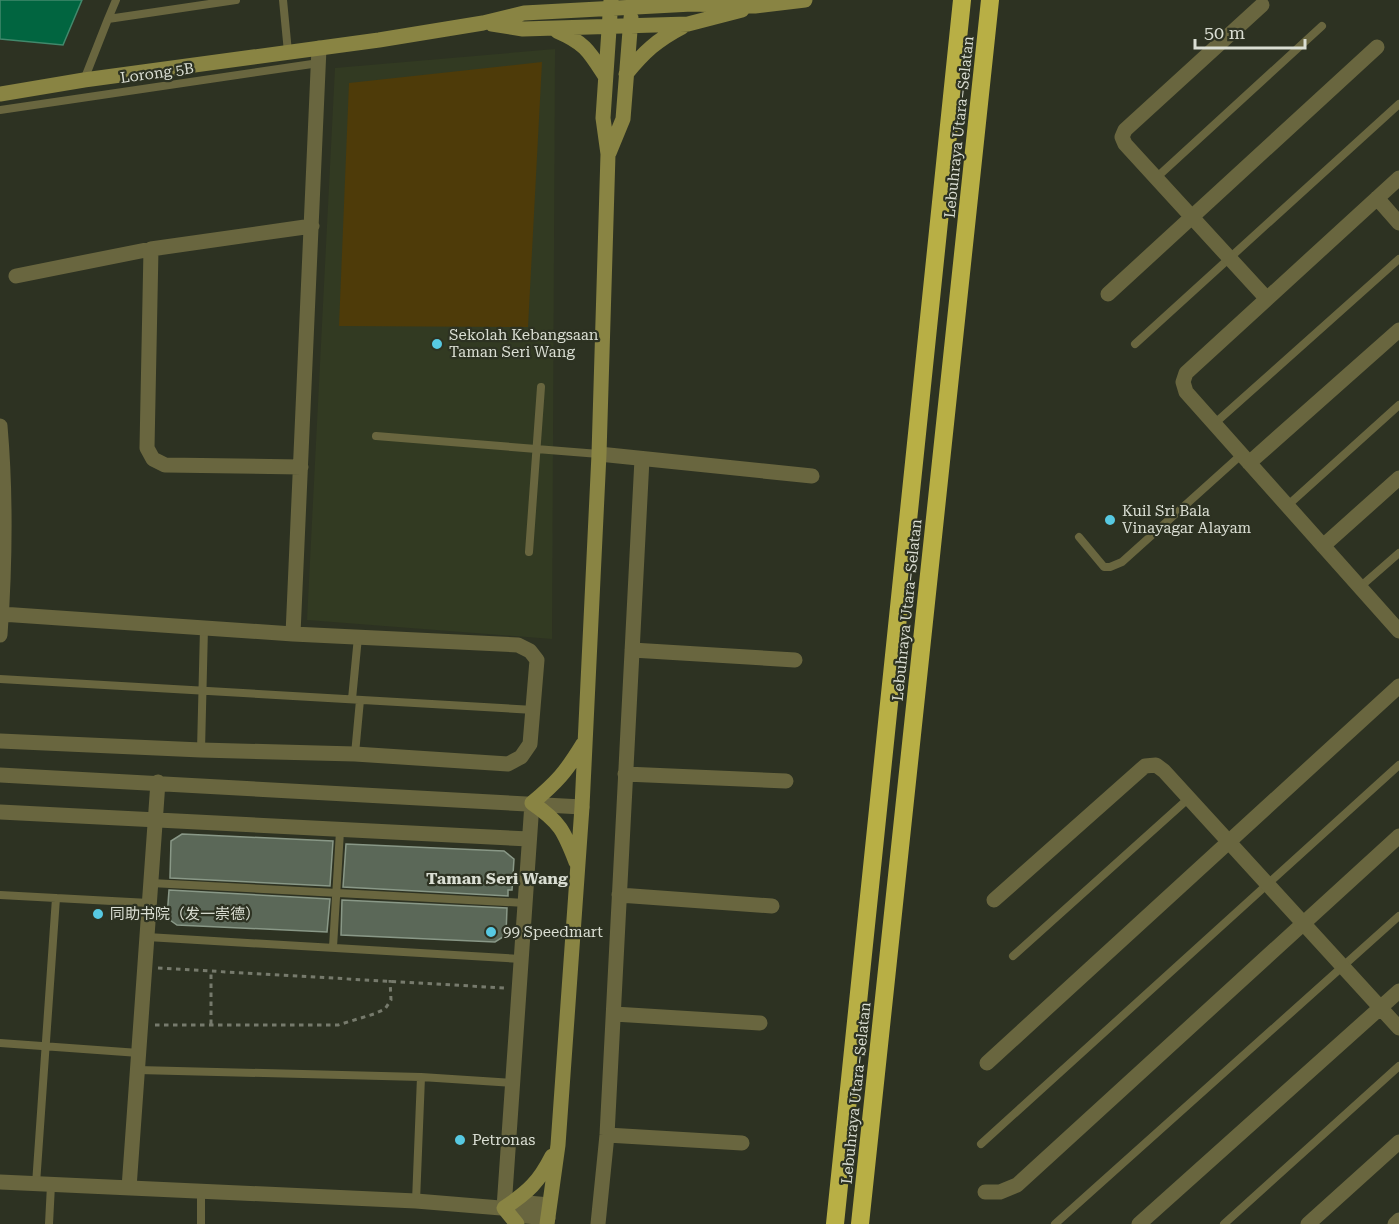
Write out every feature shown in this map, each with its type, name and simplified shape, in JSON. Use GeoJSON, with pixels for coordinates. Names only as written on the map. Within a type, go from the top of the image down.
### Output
{"type":"FeatureCollection","features":[{"type":"Feature","properties":{"kind":"highway","name":"Lebuhraya Utara–Selatan"},"geometry":{"type":"LineString","coordinates":[[835,1224],[962,0]]}},
{"type":"Feature","properties":{"kind":"highway","name":"Lebuhraya Utara–Selatan"},"geometry":{"type":"LineString","coordinates":[[861,1224],[990,0]]}},
{"type":"Feature","properties":{"kind":"main road"},"geometry":{"type":"LineString","coordinates":[[550,11],[571,0]]}},
{"type":"Feature","properties":{"kind":"main road"},"geometry":{"type":"LineString","coordinates":[[626,74],[647,48],[688,24],[755,6],[805,0]]}},
{"type":"Feature","properties":{"kind":"main road"},"geometry":{"type":"LineString","coordinates":[[0,94],[288,52],[319,56],[524,13],[631,3],[689,2],[755,6]]}},
{"type":"Feature","properties":{"kind":"main road"},"geometry":{"type":"LineString","coordinates":[[608,154],[623,119],[631,3]]}},
{"type":"Feature","properties":{"kind":"main road"},"geometry":{"type":"LineString","coordinates":[[548,1216],[558,1145],[582,807],[599,454],[608,154],[603,118],[610,4]]}},
{"type":"Feature","properties":{"kind":"main road"},"geometry":{"type":"LineString","coordinates":[[483,23],[523,28],[688,24]]}},
{"type":"Feature","properties":{"kind":"main road"},"geometry":{"type":"LineString","coordinates":[[551,28],[577,40],[586,47],[605,76]]}},
{"type":"Feature","properties":{"kind":"main road"},"geometry":{"type":"LineString","coordinates":[[578,867],[564,831],[550,815],[532,803],[568,770],[584,741]]}},
{"type":"Feature","properties":{"kind":"main road"},"geometry":{"type":"LineString","coordinates":[[512,1214],[542,1176],[558,1145]]}},
{"type":"Feature","properties":{"kind":"street"},"geometry":{"type":"LineString","coordinates":[[1262,5],[1125,130],[1122,137],[1125,144],[1266,299]]}},
{"type":"Feature","properties":{"kind":"street"},"geometry":{"type":"LineString","coordinates":[[1108,294],[1377,47]]}},
{"type":"Feature","properties":{"kind":"street"},"geometry":{"type":"LineString","coordinates":[[293,634],[319,56]]}},
{"type":"Feature","properties":{"kind":"street"},"geometry":{"type":"LineString","coordinates":[[1398,627],[1214,424],[1186,392],[1183,382],[1186,373],[1399,178]]}},
{"type":"Feature","properties":{"kind":"street"},"geometry":{"type":"LineString","coordinates":[[1377,198],[1399,223]]}},
{"type":"Feature","properties":{"kind":"street"},"geometry":{"type":"LineString","coordinates":[[16,276],[151,249],[312,226]]}},
{"type":"Feature","properties":{"kind":"street"},"geometry":{"type":"LineString","coordinates":[[151,249],[147,448],[153,459],[165,465],[301,467]]}},
{"type":"Feature","properties":{"kind":"street"},"geometry":{"type":"LineString","coordinates":[[1245,459],[1399,330]]}},
{"type":"Feature","properties":{"kind":"street"},"geometry":{"type":"LineString","coordinates":[[0,426],[3,468],[0,634]]}},
{"type":"Feature","properties":{"kind":"street"},"geometry":{"type":"LineString","coordinates":[[599,454],[812,476]]}},
{"type":"Feature","properties":{"kind":"street"},"geometry":{"type":"LineString","coordinates":[[598,1224],[607,1135],[614,1014],[642,459]]}},
{"type":"Feature","properties":{"kind":"street"},"geometry":{"type":"LineString","coordinates":[[1323,546],[1399,478]]}},
{"type":"Feature","properties":{"kind":"street"},"geometry":{"type":"LineString","coordinates":[[0,741],[355,754],[508,764],[521,757],[530,744],[537,660],[530,651],[518,645],[293,634],[2,614]]}},
{"type":"Feature","properties":{"kind":"street"},"geometry":{"type":"LineString","coordinates":[[632,650],[795,660]]}},
{"type":"Feature","properties":{"kind":"street"},"geometry":{"type":"LineString","coordinates":[[987,1063],[1399,686]]}},
{"type":"Feature","properties":{"kind":"street"},"geometry":{"type":"LineString","coordinates":[[994,900],[1145,766],[1156,765],[1189,798],[1399,1028]]}},
{"type":"Feature","properties":{"kind":"street"},"geometry":{"type":"LineString","coordinates":[[625,774],[786,781]]}},
{"type":"Feature","properties":{"kind":"street"},"geometry":{"type":"LineString","coordinates":[[0,775],[582,807]]}},
{"type":"Feature","properties":{"kind":"street"},"geometry":{"type":"LineString","coordinates":[[129,1188],[158,782]]}},
{"type":"Feature","properties":{"kind":"street"},"geometry":{"type":"LineString","coordinates":[[512,1214],[513,1083],[532,803]]}},
{"type":"Feature","properties":{"kind":"street"},"geometry":{"type":"LineString","coordinates":[[0,812],[529,839]]}},
{"type":"Feature","properties":{"kind":"street"},"geometry":{"type":"LineString","coordinates":[[985,1192],[1000,1192],[1017,1185],[1303,922],[1399,837]]}},
{"type":"Feature","properties":{"kind":"street"},"geometry":{"type":"LineString","coordinates":[[619,894],[772,906]]}},
{"type":"Feature","properties":{"kind":"street"},"geometry":{"type":"LineString","coordinates":[[1139,1224],[1399,991]]}},
{"type":"Feature","properties":{"kind":"street"},"geometry":{"type":"LineString","coordinates":[[614,1014],[760,1023]]}},
{"type":"Feature","properties":{"kind":"street"},"geometry":{"type":"LineString","coordinates":[[607,1135],[742,1143]]}},
{"type":"Feature","properties":{"kind":"street"},"geometry":{"type":"LineString","coordinates":[[1308,1224],[1399,1142]]}},
{"type":"Feature","properties":{"kind":"street"},"geometry":{"type":"LineString","coordinates":[[0,1182],[416,1201],[512,1214],[548,1216]]}},
{"type":"Feature","properties":{"kind":"street"},"geometry":{"type":"LineString","coordinates":[[1395,1224],[1399,1220]]}},
{"type":"Feature","properties":{"kind":"lane"},"geometry":{"type":"LineString","coordinates":[[84,80],[116,0]]}},
{"type":"Feature","properties":{"kind":"lane"},"geometry":{"type":"LineString","coordinates":[[108,19],[236,0]]}},
{"type":"Feature","properties":{"kind":"lane"},"geometry":{"type":"LineString","coordinates":[[283,0],[288,52]]}},
{"type":"Feature","properties":{"kind":"lane"},"geometry":{"type":"LineString","coordinates":[[1156,178],[1322,26]]}},
{"type":"Feature","properties":{"kind":"lane","name":"Lorong 5B"},"geometry":{"type":"LineString","coordinates":[[0,110],[319,56]]}},
{"type":"Feature","properties":{"kind":"lane"},"geometry":{"type":"LineString","coordinates":[[1135,344],[1399,104]]}},
{"type":"Feature","properties":{"kind":"lane"},"geometry":{"type":"LineString","coordinates":[[1214,424],[1399,259]]}},
{"type":"Feature","properties":{"kind":"lane"},"geometry":{"type":"LineString","coordinates":[[529,552],[541,387]]}},
{"type":"Feature","properties":{"kind":"lane"},"geometry":{"type":"LineString","coordinates":[[1287,506],[1399,405]]}},
{"type":"Feature","properties":{"kind":"lane"},"geometry":{"type":"LineString","coordinates":[[376,436],[599,454]]}},
{"type":"Feature","properties":{"kind":"lane"},"geometry":{"type":"LineString","coordinates":[[1080,537],[1104,567],[1122,562],[1245,459]]}},
{"type":"Feature","properties":{"kind":"lane"},"geometry":{"type":"LineString","coordinates":[[1360,587],[1399,553]]}},
{"type":"Feature","properties":{"kind":"lane"},"geometry":{"type":"LineString","coordinates":[[201,750],[204,628]]}},
{"type":"Feature","properties":{"kind":"lane"},"geometry":{"type":"LineString","coordinates":[[355,754],[358,637]]}},
{"type":"Feature","properties":{"kind":"lane"},"geometry":{"type":"LineString","coordinates":[[0,679],[534,710]]}},
{"type":"Feature","properties":{"kind":"lane"},"geometry":{"type":"LineString","coordinates":[[981,1144],[1399,765]]}},
{"type":"Feature","properties":{"kind":"lane"},"geometry":{"type":"LineString","coordinates":[[1013,956],[1189,798]]}},
{"type":"Feature","properties":{"kind":"lane"},"geometry":{"type":"LineString","coordinates":[[333,947],[340,831]]}},
{"type":"Feature","properties":{"kind":"lane"},"geometry":{"type":"LineString","coordinates":[[151,883],[525,903]]}},
{"type":"Feature","properties":{"kind":"lane"},"geometry":{"type":"LineString","coordinates":[[0,895],[150,903]]}},
{"type":"Feature","properties":{"kind":"lane"},"geometry":{"type":"LineString","coordinates":[[49,1224],[43,1185],[46,1046],[56,898]]}},
{"type":"Feature","properties":{"kind":"lane"},"geometry":{"type":"LineString","coordinates":[[1055,1224],[1399,916]]}},
{"type":"Feature","properties":{"kind":"lane"},"geometry":{"type":"LineString","coordinates":[[147,937],[521,959]]}},
{"type":"Feature","properties":{"kind":"lane"},"geometry":{"type":"LineString","coordinates":[[0,1042],[139,1053]]}},
{"type":"Feature","properties":{"kind":"lane"},"geometry":{"type":"LineString","coordinates":[[1224,1224],[1399,1066]]}},
{"type":"Feature","properties":{"kind":"lane"},"geometry":{"type":"LineString","coordinates":[[138,1070],[421,1077],[513,1083]]}},
{"type":"Feature","properties":{"kind":"lane"},"geometry":{"type":"LineString","coordinates":[[416,1201],[421,1077]]}},
{"type":"Feature","properties":{"kind":"lane"},"geometry":{"type":"LineString","coordinates":[[201,1191],[201,1224]]}},
{"type":"Feature","properties":{"kind":"path"},"geometry":{"type":"LineString","coordinates":[[145,967],[519,989]]}},
{"type":"Feature","properties":{"kind":"path"},"geometry":{"type":"LineString","coordinates":[[211,971],[211,1024]]}},
{"type":"Feature","properties":{"kind":"path"},"geometry":{"type":"LineString","coordinates":[[141,1025],[338,1025],[385,1009],[391,1000],[390,980]]}},
{"type":"Feature","properties":{"kind":"shaded area"},"geometry":{"type":"Polygon","coordinates":[[[0,0],[82,0],[63,45],[0,39],[0,0]]]}},
{"type":"Feature","properties":{"kind":"shaded area","name":"Sekolah Kebangsaan Taman Seri Wang"},"geometry":{"type":"Polygon","coordinates":[[[555,49],[552,639],[307,620],[335,68],[555,49]]]}},
{"type":"Feature","properties":{"kind":"shaded area"},"geometry":{"type":"Polygon","coordinates":[[[542,62],[528,327],[339,326],[349,83],[542,62]]]}},
{"type":"Feature","properties":{"kind":"building"},"geometry":{"type":"Polygon","coordinates":[[[182,834],[333,841],[330,886],[170,878],[171,841],[182,834]]]}},
{"type":"Feature","properties":{"kind":"building"},"geometry":{"type":"Polygon","coordinates":[[[346,844],[504,851],[514,859],[512,890],[508,890],[508,896],[343,887],[346,844]]]}},
{"type":"Feature","properties":{"kind":"building"},"geometry":{"type":"Polygon","coordinates":[[[169,890],[330,899],[327,932],[177,925],[167,918],[169,890]]]}},
{"type":"Feature","properties":{"kind":"building"},"geometry":{"type":"Polygon","coordinates":[[[342,900],[507,908],[506,935],[495,942],[341,935],[342,900]]]}},
{"type":"Feature","properties":{"kind":"place","name":"Sekolah Kebangsaan Taman Seri Wang"},"geometry":{"type":"Point","coordinates":[437,344]}},
{"type":"Feature","properties":{"kind":"place","name":"Kuil Sri Bala Vinayagar Alayam"},"geometry":{"type":"Point","coordinates":[1110,520]}},
{"type":"Feature","properties":{"kind":"place","name":"同助书院（发一崇德）"},"geometry":{"type":"Point","coordinates":[98,914]}},
{"type":"Feature","properties":{"kind":"place","name":"99 Speedmart"},"geometry":{"type":"Point","coordinates":[491,932]}},
{"type":"Feature","properties":{"kind":"place","name":"Petronas"},"geometry":{"type":"Point","coordinates":[460,1140]}},
{"type":"Feature","properties":{"kind":"district","name":"Taman Seri Wang"},"geometry":{"type":"Point","coordinates":[497,878]}}]}
